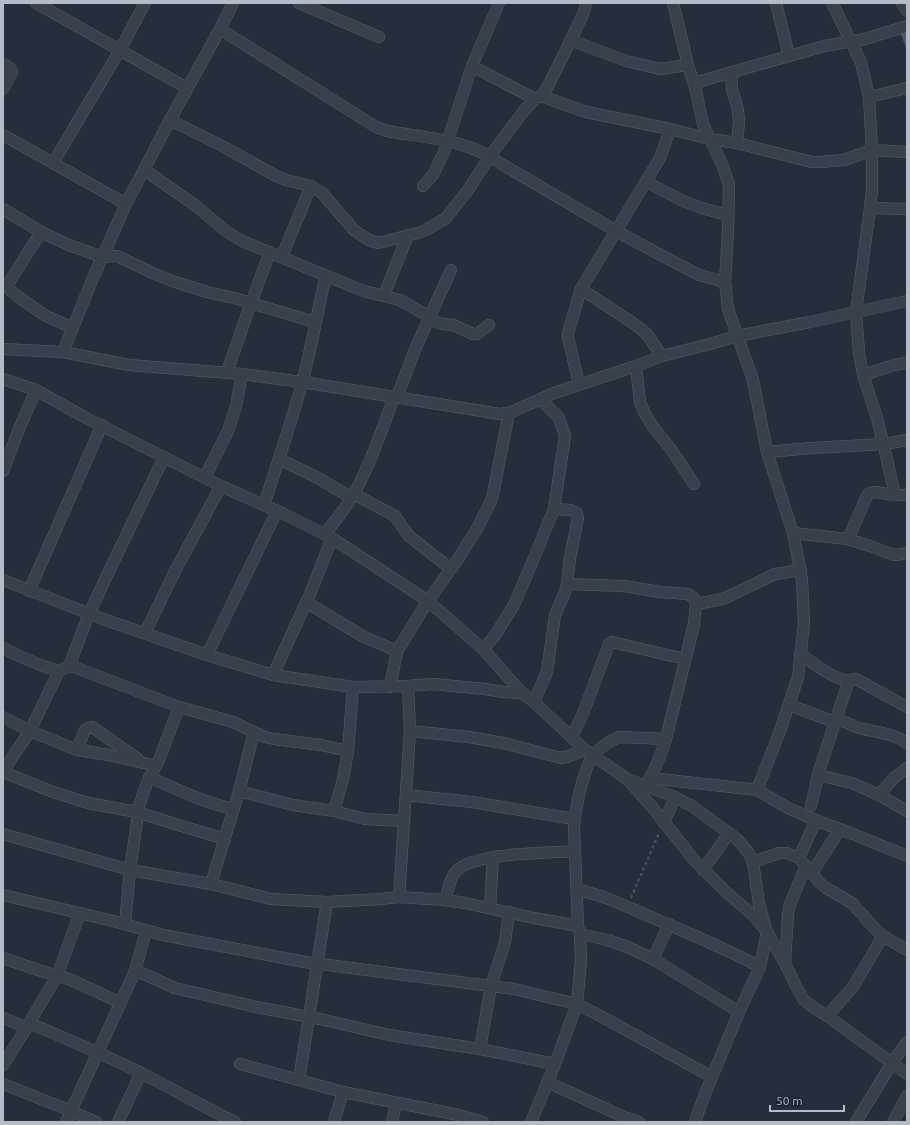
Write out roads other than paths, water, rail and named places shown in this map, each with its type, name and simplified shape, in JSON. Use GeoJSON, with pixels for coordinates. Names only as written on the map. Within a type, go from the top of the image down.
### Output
{"type":"FeatureCollection","features":[{"type":"Feature","properties":{"kind":"street"},"geometry":{"type":"LineString","coordinates":[[36,3],[188,88]]}},
{"type":"Feature","properties":{"kind":"street"},"geometry":{"type":"LineString","coordinates":[[53,163],[120,50],[145,3]]}},
{"type":"Feature","properties":{"kind":"street"},"geometry":{"type":"LineString","coordinates":[[63,352],[102,257],[126,204],[220,29],[232,3]]}},
{"type":"Feature","properties":{"kind":"street"},"geometry":{"type":"LineString","coordinates":[[299,3],[379,37]]}},
{"type":"Feature","properties":{"kind":"street"},"geometry":{"type":"LineString","coordinates":[[422,186],[433,175],[440,161],[472,66],[499,3]]}},
{"type":"Feature","properties":{"kind":"street"},"geometry":{"type":"LineString","coordinates":[[170,120],[226,148],[276,176],[311,186],[322,193],[354,230],[369,240],[378,243],[426,230],[446,218],[468,190],[490,156],[523,112],[547,88],[584,12],[586,3]]}},
{"type":"Feature","properties":{"kind":"street"},"geometry":{"type":"LineString","coordinates":[[673,3],[703,124],[722,164],[729,185],[725,282],[728,309],[754,380],[767,452],[793,532],[802,579],[804,624],[798,677],[780,731],[757,790]]}},
{"type":"Feature","properties":{"kind":"street"},"geometry":{"type":"LineString","coordinates":[[776,3],[790,56]]}},
{"type":"Feature","properties":{"kind":"street"},"geometry":{"type":"LineString","coordinates":[[832,3],[861,62],[869,97],[872,150],[872,190],[856,312],[859,352],[863,375],[884,444],[895,495]]}},
{"type":"Feature","properties":{"kind":"street"},"geometry":{"type":"LineString","coordinates":[[902,3],[907,11]]}},
{"type":"Feature","properties":{"kind":"street"},"geometry":{"type":"LineString","coordinates":[[694,83],[824,46],[852,42],[882,35],[907,26]]}},
{"type":"Feature","properties":{"kind":"street"},"geometry":{"type":"LineString","coordinates":[[220,29],[376,127],[387,131],[458,143],[490,156],[657,254],[699,275],[725,282]]}},
{"type":"Feature","properties":{"kind":"street"},"geometry":{"type":"LineString","coordinates":[[570,40],[620,59],[660,69],[688,65]]}},
{"type":"Feature","properties":{"kind":"street"},"geometry":{"type":"LineString","coordinates":[[3,64],[10,68],[12,72],[3,89]]}},
{"type":"Feature","properties":{"kind":"street"},"geometry":{"type":"LineString","coordinates":[[472,66],[538,98],[586,112],[737,143],[812,162],[844,160],[872,150],[907,152]]}},
{"type":"Feature","properties":{"kind":"street"},"geometry":{"type":"LineString","coordinates":[[731,72],[732,89],[738,110],[739,122],[737,143]]}},
{"type":"Feature","properties":{"kind":"street"},"geometry":{"type":"LineString","coordinates":[[869,97],[907,88]]}},
{"type":"Feature","properties":{"kind":"street"},"geometry":{"type":"LineString","coordinates":[[579,384],[568,332],[581,289],[660,158],[670,129]]}},
{"type":"Feature","properties":{"kind":"street"},"geometry":{"type":"LineString","coordinates":[[3,135],[126,204]]}},
{"type":"Feature","properties":{"kind":"street"},"geometry":{"type":"LineString","coordinates":[[145,170],[196,206],[226,231],[242,240],[364,291],[400,300],[442,324],[453,325],[473,334],[477,334],[489,325]]}},
{"type":"Feature","properties":{"kind":"street"},"geometry":{"type":"LineString","coordinates":[[646,182],[683,201],[701,208],[728,215]]}},
{"type":"Feature","properties":{"kind":"street"},"geometry":{"type":"LineString","coordinates":[[282,256],[311,186]]}},
{"type":"Feature","properties":{"kind":"street"},"geometry":{"type":"LineString","coordinates":[[870,208],[907,210]]}},
{"type":"Feature","properties":{"kind":"street"},"geometry":{"type":"LineString","coordinates":[[3,209],[41,232],[69,245],[102,257],[117,256],[172,281],[315,322]]}},
{"type":"Feature","properties":{"kind":"street"},"geometry":{"type":"LineString","coordinates":[[41,232],[5,286],[46,316],[72,328]]}},
{"type":"Feature","properties":{"kind":"street"},"geometry":{"type":"LineString","coordinates":[[384,296],[408,235]]}},
{"type":"Feature","properties":{"kind":"street"},"geometry":{"type":"LineString","coordinates":[[227,372],[250,303],[270,252]]}},
{"type":"Feature","properties":{"kind":"street"},"geometry":{"type":"LineString","coordinates":[[273,675],[306,602],[329,536],[353,496],[371,457],[416,347],[452,270]]}},
{"type":"Feature","properties":{"kind":"street"},"geometry":{"type":"LineString","coordinates":[[264,505],[302,382],[326,276]]}},
{"type":"Feature","properties":{"kind":"street"},"geometry":{"type":"LineString","coordinates":[[581,289],[633,323],[647,334],[662,356]]}},
{"type":"Feature","properties":{"kind":"street"},"geometry":{"type":"LineString","coordinates":[[3,349],[63,352],[129,365],[227,372],[302,382],[500,414],[509,413],[554,393],[662,356],[737,336],[907,301]]}},
{"type":"Feature","properties":{"kind":"street"},"geometry":{"type":"LineString","coordinates":[[863,375],[894,365],[907,363]]}},
{"type":"Feature","properties":{"kind":"street"},"geometry":{"type":"LineString","coordinates":[[636,366],[640,402],[645,414],[654,428],[672,449],[694,484]]}},
{"type":"Feature","properties":{"kind":"street"},"geometry":{"type":"LineString","coordinates":[[205,477],[228,432],[236,406],[242,374]]}},
{"type":"Feature","properties":{"kind":"street"},"geometry":{"type":"LineString","coordinates":[[3,380],[36,390],[220,486],[278,511],[329,536],[428,601],[483,649],[522,693],[534,702],[589,753],[628,779],[675,797],[692,806],[737,838],[748,852],[753,862],[759,904],[767,932],[760,966],[739,1012],[695,1122]]}},
{"type":"Feature","properties":{"kind":"street"},"geometry":{"type":"LineString","coordinates":[[3,471],[21,423],[36,390]]}},
{"type":"Feature","properties":{"kind":"street"},"geometry":{"type":"LineString","coordinates":[[483,649],[494,637],[514,605],[554,509],[565,436],[559,418],[540,399]]}},
{"type":"Feature","properties":{"kind":"street"},"geometry":{"type":"LineString","coordinates":[[390,687],[397,651],[428,601],[478,528],[492,499],[509,413]]}},
{"type":"Feature","properties":{"kind":"street"},"geometry":{"type":"LineString","coordinates":[[29,591],[102,425]]}},
{"type":"Feature","properties":{"kind":"street"},"geometry":{"type":"LineString","coordinates":[[767,452],[884,444],[907,440]]}},
{"type":"Feature","properties":{"kind":"street"},"geometry":{"type":"LineString","coordinates":[[69,666],[89,614],[164,457]]}},
{"type":"Feature","properties":{"kind":"street"},"geometry":{"type":"LineString","coordinates":[[279,459],[395,516],[409,536],[451,569]]}},
{"type":"Feature","properties":{"kind":"street"},"geometry":{"type":"LineString","coordinates":[[145,633],[175,571],[220,486]]}},
{"type":"Feature","properties":{"kind":"street"},"geometry":{"type":"LineString","coordinates":[[848,539],[867,496],[870,493],[875,492],[907,495]]}},
{"type":"Feature","properties":{"kind":"street"},"geometry":{"type":"LineString","coordinates":[[534,702],[547,672],[555,615],[567,584],[570,558],[578,518],[577,513],[571,510],[554,509]]}},
{"type":"Feature","properties":{"kind":"street"},"geometry":{"type":"LineString","coordinates":[[207,655],[278,511]]}},
{"type":"Feature","properties":{"kind":"street"},"geometry":{"type":"LineString","coordinates":[[793,532],[848,539],[896,555],[907,553]]}},
{"type":"Feature","properties":{"kind":"street"},"geometry":{"type":"LineString","coordinates":[[696,604],[723,599],[775,574],[800,570]]}},
{"type":"Feature","properties":{"kind":"street"},"geometry":{"type":"LineString","coordinates":[[3,580],[89,614],[207,655],[273,675],[353,687],[390,687],[433,684],[522,693]]}},
{"type":"Feature","properties":{"kind":"street"},"geometry":{"type":"LineString","coordinates":[[567,584],[624,586],[660,592],[688,594],[694,598],[696,604],[694,624],[666,739],[660,757],[645,786]]}},
{"type":"Feature","properties":{"kind":"street"},"geometry":{"type":"LineString","coordinates":[[306,602],[362,636],[397,651]]}},
{"type":"Feature","properties":{"kind":"street"},"geometry":{"type":"LineString","coordinates":[[572,737],[584,711],[609,644],[612,642],[686,660]]}},
{"type":"Feature","properties":{"kind":"street"},"geometry":{"type":"LineString","coordinates":[[3,648],[36,664],[59,671]]}},
{"type":"Feature","properties":{"kind":"street"},"geometry":{"type":"LineString","coordinates":[[800,654],[841,680],[856,680],[907,708]]}},
{"type":"Feature","properties":{"kind":"street"},"geometry":{"type":"LineString","coordinates":[[225,839],[137,812],[88,803],[53,792],[3,772],[30,731],[59,671],[69,666],[179,707],[233,722],[274,739],[348,751]]}},
{"type":"Feature","properties":{"kind":"street"},"geometry":{"type":"LineString","coordinates":[[811,806],[818,775],[849,680]]}},
{"type":"Feature","properties":{"kind":"street"},"geometry":{"type":"LineString","coordinates":[[399,897],[410,731],[408,686]]}},
{"type":"Feature","properties":{"kind":"street"},"geometry":{"type":"LineString","coordinates":[[334,811],[343,779],[348,751],[353,687]]}},
{"type":"Feature","properties":{"kind":"street"},"geometry":{"type":"LineString","coordinates":[[789,705],[859,728],[886,733],[907,743]]}},
{"type":"Feature","properties":{"kind":"street"},"geometry":{"type":"LineString","coordinates":[[3,717],[30,731],[77,750],[117,756],[151,765],[159,760],[179,707]]}},
{"type":"Feature","properties":{"kind":"street"},"geometry":{"type":"LineString","coordinates":[[77,750],[86,730],[92,727],[151,765]]}},
{"type":"Feature","properties":{"kind":"street"},"geometry":{"type":"LineString","coordinates":[[410,731],[468,737],[503,743],[561,758],[589,753],[620,737],[666,739]]}},
{"type":"Feature","properties":{"kind":"street"},"geometry":{"type":"LineString","coordinates":[[211,884],[234,809],[254,732]]}},
{"type":"Feature","properties":{"kind":"street"},"geometry":{"type":"LineString","coordinates":[[531,1122],[577,1004],[582,961],[576,890],[574,819],[589,753]]}},
{"type":"Feature","properties":{"kind":"street"},"geometry":{"type":"LineString","coordinates":[[124,924],[137,812],[149,777],[151,765]]}},
{"type":"Feature","properties":{"kind":"street"},"geometry":{"type":"LineString","coordinates":[[879,795],[894,778],[907,768]]}},
{"type":"Feature","properties":{"kind":"street"},"geometry":{"type":"LineString","coordinates":[[818,775],[852,784],[879,795],[907,811]]}},
{"type":"Feature","properties":{"kind":"street"},"geometry":{"type":"LineString","coordinates":[[149,777],[196,798],[219,806],[234,809]]}},
{"type":"Feature","properties":{"kind":"street"},"geometry":{"type":"LineString","coordinates":[[645,786],[757,790],[790,809],[907,856]]}},
{"type":"Feature","properties":{"kind":"street"},"geometry":{"type":"LineString","coordinates":[[645,786],[664,823],[694,860],[724,890],[755,917],[767,932],[803,999],[810,1006],[827,1016],[907,1074]]}},
{"type":"Feature","properties":{"kind":"street"},"geometry":{"type":"LineString","coordinates":[[239,791],[293,805],[334,811],[365,819],[403,821]]}},
{"type":"Feature","properties":{"kind":"street"},"geometry":{"type":"LineString","coordinates":[[406,795],[472,802],[574,819]]}},
{"type":"Feature","properties":{"kind":"street"},"geometry":{"type":"LineString","coordinates":[[664,823],[675,797]]}},
{"type":"Feature","properties":{"kind":"street"},"geometry":{"type":"LineString","coordinates":[[784,963],[790,904],[805,866],[816,820]]}},
{"type":"Feature","properties":{"kind":"street"},"geometry":{"type":"LineString","coordinates":[[805,866],[840,829]]}},
{"type":"Feature","properties":{"kind":"street"},"geometry":{"type":"LineString","coordinates":[[703,870],[729,833]]}},
{"type":"Feature","properties":{"kind":"street"},"geometry":{"type":"LineString","coordinates":[[3,834],[130,870],[211,884],[271,899],[327,902],[399,897],[445,900],[509,912],[579,930],[630,948],[653,959],[739,1012]]}},
{"type":"Feature","properties":{"kind":"street"},"geometry":{"type":"LineString","coordinates":[[445,900],[453,875],[465,864],[510,854],[575,851]]}},
{"type":"Feature","properties":{"kind":"street"},"geometry":{"type":"LineString","coordinates":[[753,862],[779,853],[787,852],[805,866],[826,888],[852,903],[883,936],[907,950]]}},
{"type":"Feature","properties":{"kind":"street"},"geometry":{"type":"LineString","coordinates":[[490,908],[493,857]]}},
{"type":"Feature","properties":{"kind":"street"},"geometry":{"type":"LineString","coordinates":[[576,890],[593,893],[669,924],[760,966]]}},
{"type":"Feature","properties":{"kind":"street"},"geometry":{"type":"LineString","coordinates":[[3,895],[124,924],[146,931],[189,940],[318,964],[514,989],[577,1004],[712,1077]]}},
{"type":"Feature","properties":{"kind":"street"},"geometry":{"type":"LineString","coordinates":[[299,1080],[327,902]]}},
{"type":"Feature","properties":{"kind":"street"},"geometry":{"type":"LineString","coordinates":[[480,1049],[492,986],[505,942],[509,912]]}},
{"type":"Feature","properties":{"kind":"street"},"geometry":{"type":"LineString","coordinates":[[3,1065],[57,976],[80,913]]}},
{"type":"Feature","properties":{"kind":"street"},"geometry":{"type":"LineString","coordinates":[[653,959],[669,924]]}},
{"type":"Feature","properties":{"kind":"street"},"geometry":{"type":"LineString","coordinates":[[66,1122],[135,971],[146,931]]}},
{"type":"Feature","properties":{"kind":"street"},"geometry":{"type":"LineString","coordinates":[[827,1016],[853,987],[883,936]]}},
{"type":"Feature","properties":{"kind":"street"},"geometry":{"type":"LineString","coordinates":[[3,958],[69,979],[121,1003]]}},
{"type":"Feature","properties":{"kind":"street"},"geometry":{"type":"LineString","coordinates":[[135,971],[178,989],[256,1007],[308,1016],[389,1035],[480,1049],[554,1064]]}},
{"type":"Feature","properties":{"kind":"street"},"geometry":{"type":"LineString","coordinates":[[3,1018],[28,1025],[98,1053],[141,1073],[235,1122]]}},
{"type":"Feature","properties":{"kind":"street"},"geometry":{"type":"LineString","coordinates":[[857,1122],[892,1063],[907,1042]]}},
{"type":"Feature","properties":{"kind":"street"},"geometry":{"type":"LineString","coordinates":[[240,1064],[343,1092],[396,1103],[458,1119],[482,1122]]}},
{"type":"Feature","properties":{"kind":"street"},"geometry":{"type":"LineString","coordinates":[[118,1122],[141,1073]]}},
{"type":"Feature","properties":{"kind":"street"},"geometry":{"type":"LineString","coordinates":[[547,1082],[624,1117],[639,1122]]}},
{"type":"Feature","properties":{"kind":"street"},"geometry":{"type":"LineString","coordinates":[[3,1084],[96,1122]]}},
{"type":"Feature","properties":{"kind":"street"},"geometry":{"type":"LineString","coordinates":[[334,1122],[343,1092]]}},
{"type":"Feature","properties":{"kind":"street"},"geometry":{"type":"LineString","coordinates":[[893,1122],[907,1096]]}},
{"type":"Feature","properties":{"kind":"street"},"geometry":{"type":"LineString","coordinates":[[392,1122],[396,1103]]}}]}
